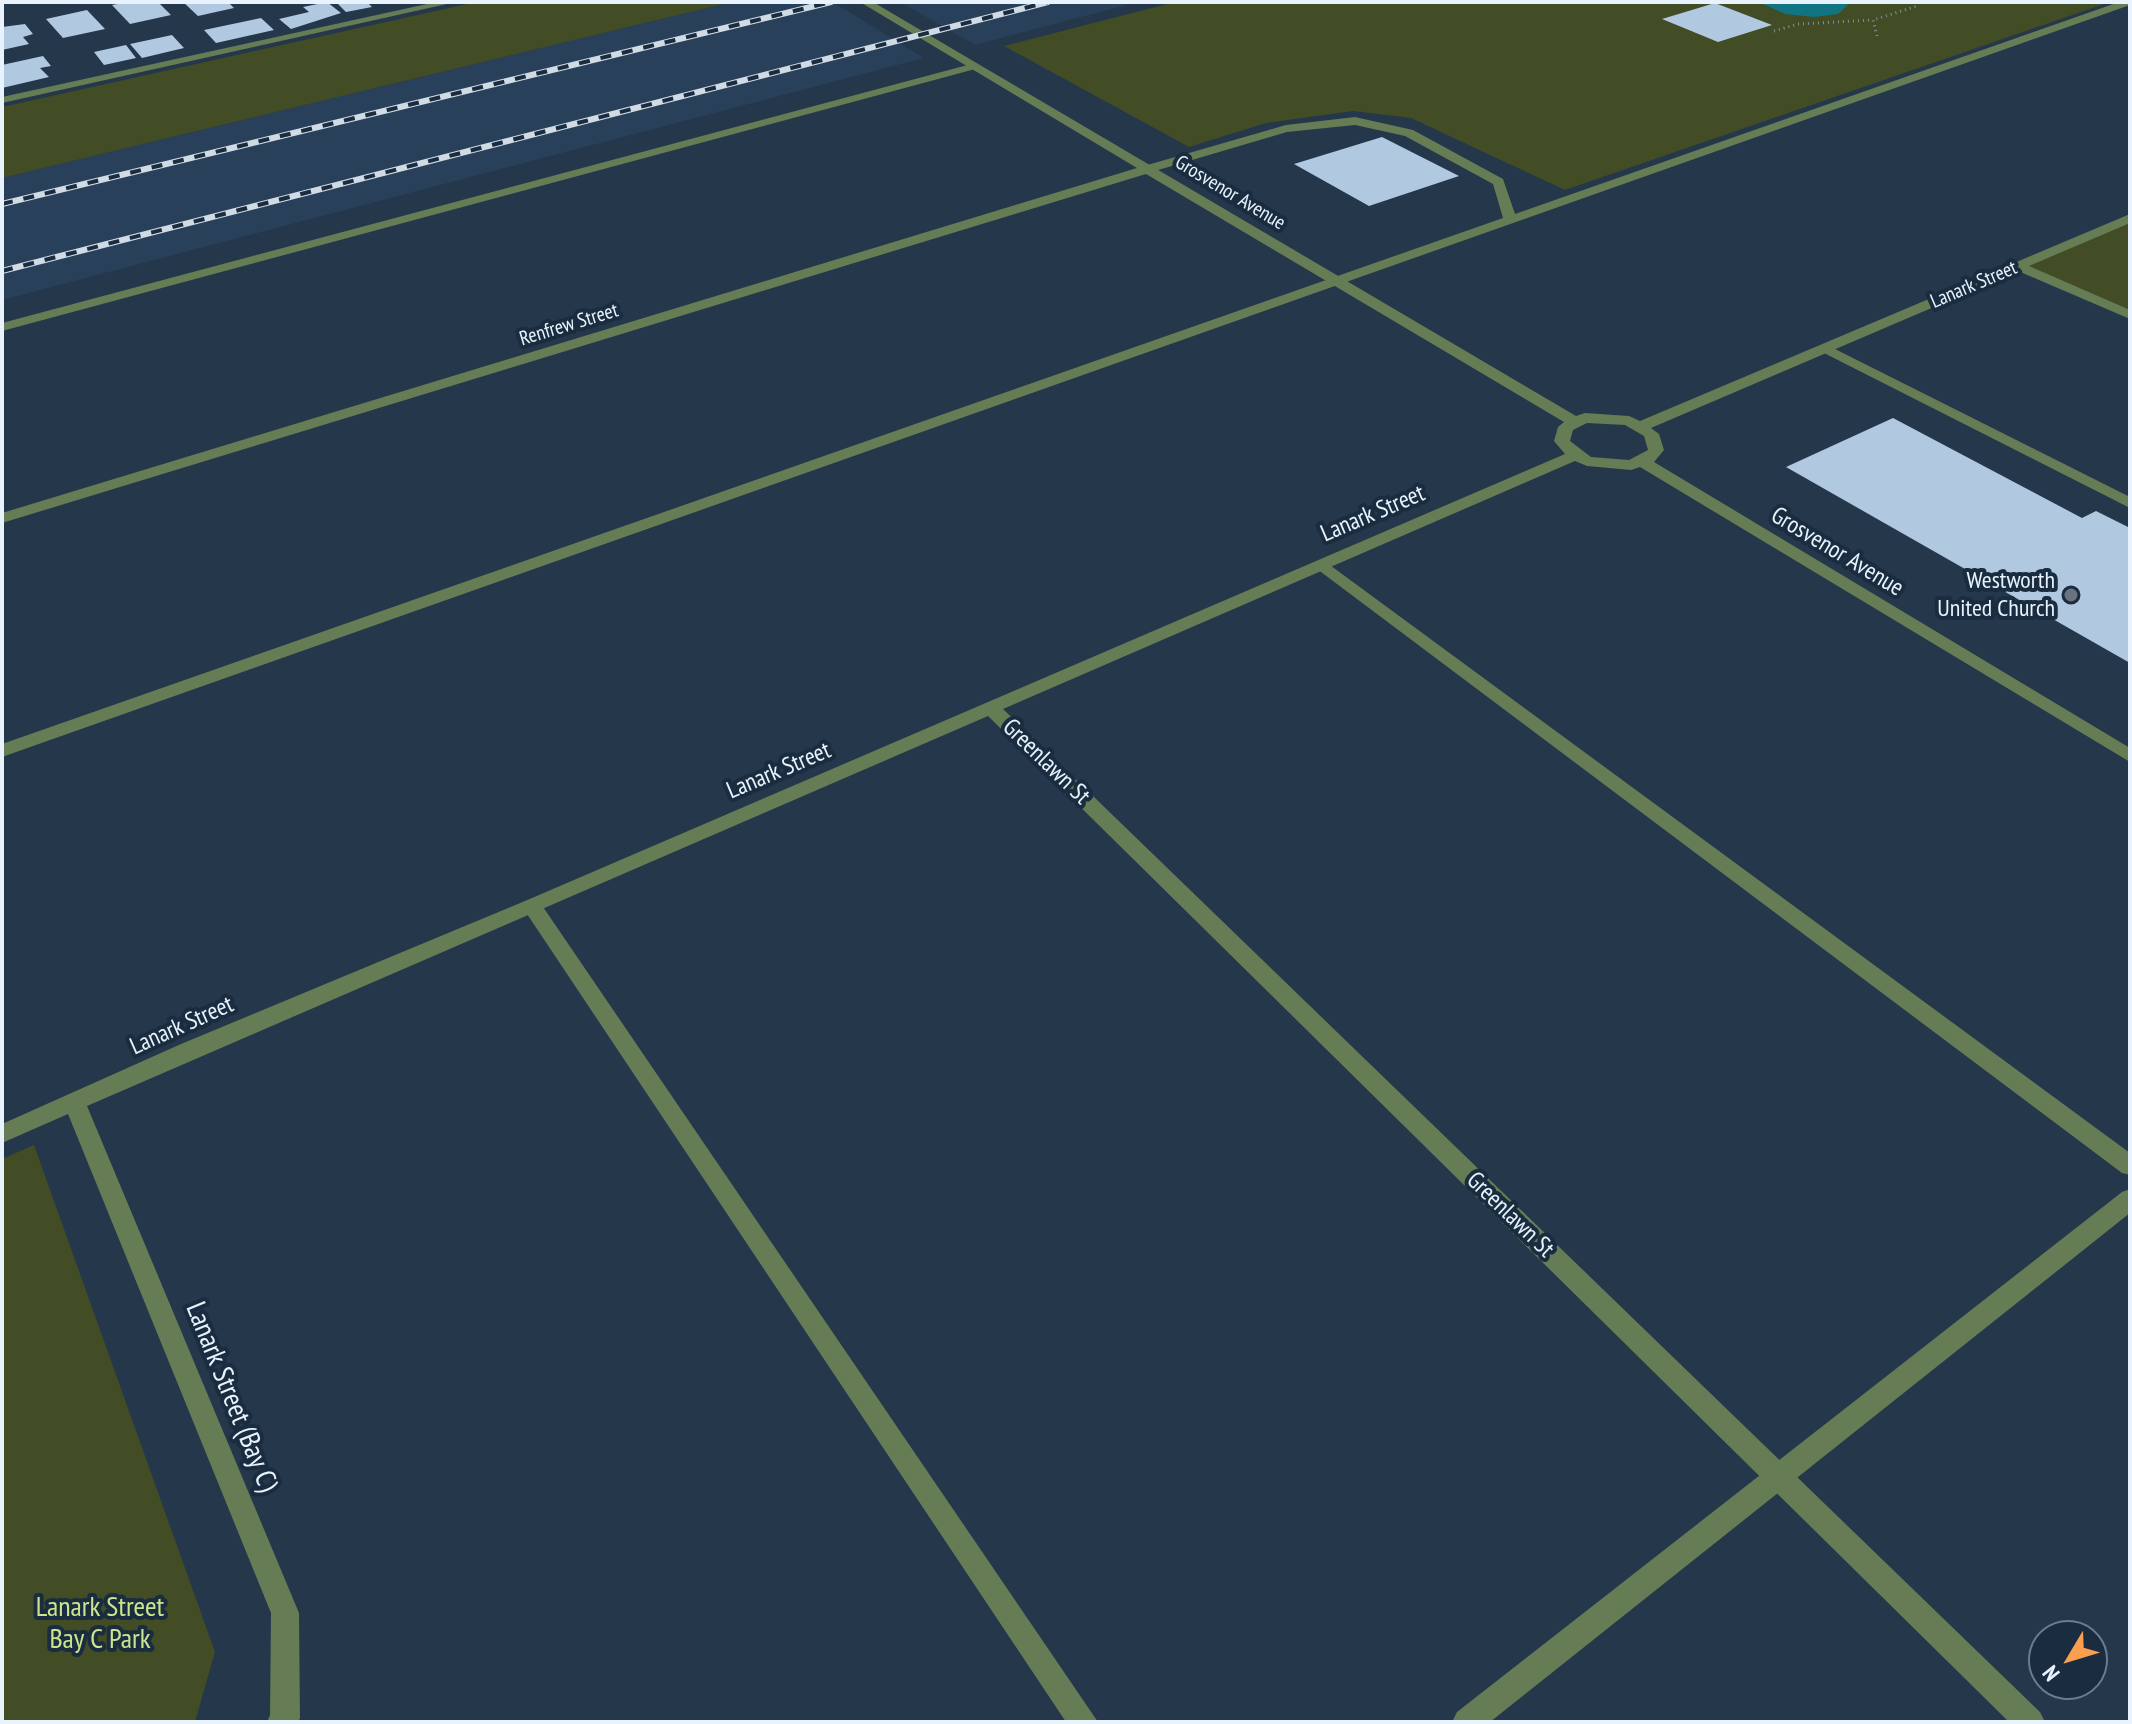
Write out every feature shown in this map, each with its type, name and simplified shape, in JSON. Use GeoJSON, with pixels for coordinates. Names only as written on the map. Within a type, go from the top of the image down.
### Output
{"type":"FeatureCollection","features":[{"type":"Feature","properties":{"kind":"street"},"geometry":{"type":"LineString","coordinates":[[2,100],[451,2]]}},
{"type":"Feature","properties":{"kind":"street","name":"Grosvenor Avenue"},"geometry":{"type":"LineString","coordinates":[[865,2],[1573,421]]}},
{"type":"Feature","properties":{"kind":"street"},"geometry":{"type":"LineString","coordinates":[[2,751],[2129,2]]}},
{"type":"Feature","properties":{"kind":"street"},"geometry":{"type":"LineString","coordinates":[[2,327],[975,66]]}},
{"type":"Feature","properties":{"kind":"street","name":"Renfrew Street"},"geometry":{"type":"LineString","coordinates":[[2,518],[1286,129],[1355,121],[1409,133],[1499,182],[1510,219]]}},
{"type":"Feature","properties":{"kind":"street","name":"Lanark Street"},"geometry":{"type":"LineString","coordinates":[[1640,427],[2130,218]]}},
{"type":"Feature","properties":{"kind":"street"},"geometry":{"type":"LineString","coordinates":[[2018,266],[2130,315]]}},
{"type":"Feature","properties":{"kind":"street"},"geometry":{"type":"LineString","coordinates":[[1825,348],[2130,503]]}},
{"type":"Feature","properties":{"kind":"street"},"geometry":{"type":"LineString","coordinates":[[1614,418],[1640,427],[1651,434],[1656,450],[1643,462],[1617,466],[1575,455],[1562,441],[1566,427],[1573,421],[1614,418]]}},
{"type":"Feature","properties":{"kind":"street","name":"Lanark Street"},"geometry":{"type":"LineString","coordinates":[[2,1134],[189,1050],[532,906],[1575,455]]}},
{"type":"Feature","properties":{"kind":"street","name":"Grosvenor Avenue"},"geometry":{"type":"LineString","coordinates":[[1643,462],[2130,756]]}},
{"type":"Feature","properties":{"kind":"street"},"geometry":{"type":"LineString","coordinates":[[1323,565],[2130,1166]]}},
{"type":"Feature","properties":{"kind":"street","name":"Greenlawn St"},"geometry":{"type":"LineString","coordinates":[[991,708],[2030,1722]]}},
{"type":"Feature","properties":{"kind":"street"},"geometry":{"type":"LineString","coordinates":[[532,906],[1083,1722]]}},
{"type":"Feature","properties":{"kind":"street","name":"Lanark Street (Bay C)"},"geometry":{"type":"LineString","coordinates":[[75,1103],[285,1613],[285,1718],[282,1722]]}},
{"type":"Feature","properties":{"kind":"street"},"geometry":{"type":"LineString","coordinates":[[1467,1722],[2130,1199]]}},
{"type":"Feature","properties":{"kind":"path"},"geometry":{"type":"LineString","coordinates":[[1774,31],[1798,24],[1873,20],[1917,6]]}},
{"type":"Feature","properties":{"kind":"path"},"geometry":{"type":"LineString","coordinates":[[1873,20],[1877,36]]}},
{"type":"Feature","properties":{"kind":"shaded area"},"geometry":{"type":"Polygon","coordinates":[[[732,2],[833,2],[924,58],[2,300],[2,178],[732,2]]]}},
{"type":"Feature","properties":{"kind":"shaded area"},"geometry":{"type":"Polygon","coordinates":[[[900,2],[1138,2],[975,45],[900,2]]]}},
{"type":"Feature","properties":{"kind":"shaded area"},"geometry":{"type":"Polygon","coordinates":[[[1759,2],[1846,2],[1848,5],[1838,14],[1814,17],[1785,14],[1759,2]]]}},
{"type":"Feature","properties":{"kind":"green space"},"geometry":{"type":"Polygon","coordinates":[[[476,2],[732,2],[2,178],[2,107],[476,2]]]}},
{"type":"Feature","properties":{"kind":"green space"},"geometry":{"type":"Polygon","coordinates":[[[1175,2],[2110,2],[1565,190],[1411,118],[1353,111],[1266,123],[1189,147],[1004,46],[1175,2]]]}},
{"type":"Feature","properties":{"kind":"green space"},"geometry":{"type":"Polygon","coordinates":[[[2130,218],[2130,315],[2018,266],[2130,218]]]}},
{"type":"Feature","properties":{"kind":"green space","name":"Lanark Street Bay C Park"},"geometry":{"type":"Polygon","coordinates":[[[34,1145],[215,1652],[195,1722],[2,1722],[2,1159],[34,1145]]]}},
{"type":"Feature","properties":{"kind":"building"},"geometry":{"type":"Polygon","coordinates":[[[158,2],[171,15],[130,24],[112,5],[158,2]]]}},
{"type":"Feature","properties":{"kind":"building"},"geometry":{"type":"Polygon","coordinates":[[[183,2],[228,2],[234,8],[198,16],[183,2]]]}},
{"type":"Feature","properties":{"kind":"building"},"geometry":{"type":"Polygon","coordinates":[[[327,2],[341,13],[291,29],[279,19],[309,12],[303,7],[327,2]]]}},
{"type":"Feature","properties":{"kind":"building"},"geometry":{"type":"Polygon","coordinates":[[[336,2],[367,2],[372,7],[346,12],[336,2]]]}},
{"type":"Feature","properties":{"kind":"building"},"geometry":{"type":"Polygon","coordinates":[[[1715,3],[1772,25],[1718,42],[1662,19],[1715,3]]]}},
{"type":"Feature","properties":{"kind":"building"},"geometry":{"type":"Polygon","coordinates":[[[87,10],[105,29],[63,38],[46,19],[87,10]]]}},
{"type":"Feature","properties":{"kind":"building"},"geometry":{"type":"Polygon","coordinates":[[[261,18],[274,30],[216,43],[204,30],[261,18]]]}},
{"type":"Feature","properties":{"kind":"building"},"geometry":{"type":"Polygon","coordinates":[[[25,24],[33,34],[23,37],[29,44],[2,50],[2,27],[25,24]]]}},
{"type":"Feature","properties":{"kind":"building"},"geometry":{"type":"Polygon","coordinates":[[[172,35],[184,48],[142,58],[130,44],[172,35]]]}},
{"type":"Feature","properties":{"kind":"building"},"geometry":{"type":"Polygon","coordinates":[[[126,45],[136,58],[104,65],[94,52],[126,45]]]}},
{"type":"Feature","properties":{"kind":"building"},"geometry":{"type":"Polygon","coordinates":[[[43,56],[51,66],[40,68],[49,77],[2,88],[2,65],[43,56]]]}},
{"type":"Feature","properties":{"kind":"building"},"geometry":{"type":"Polygon","coordinates":[[[1382,137],[1459,176],[1369,206],[1294,164],[1382,137]]]}},
{"type":"Feature","properties":{"kind":"building","name":"Westworth United Church"},"geometry":{"type":"Polygon","coordinates":[[[1893,418],[2082,518],[2096,511],[2130,528],[2130,663],[1786,467],[1893,418]]]}},
{"type":"Feature","properties":{"kind":"railway"},"geometry":{"type":"LineString","coordinates":[[2,204],[831,2]]}},
{"type":"Feature","properties":{"kind":"railway"},"geometry":{"type":"LineString","coordinates":[[2,271],[1048,2]]}},
{"type":"Feature","properties":{"kind":"place","name":"Westworth United Church"},"geometry":{"type":"Point","coordinates":[2071,595]}}]}
